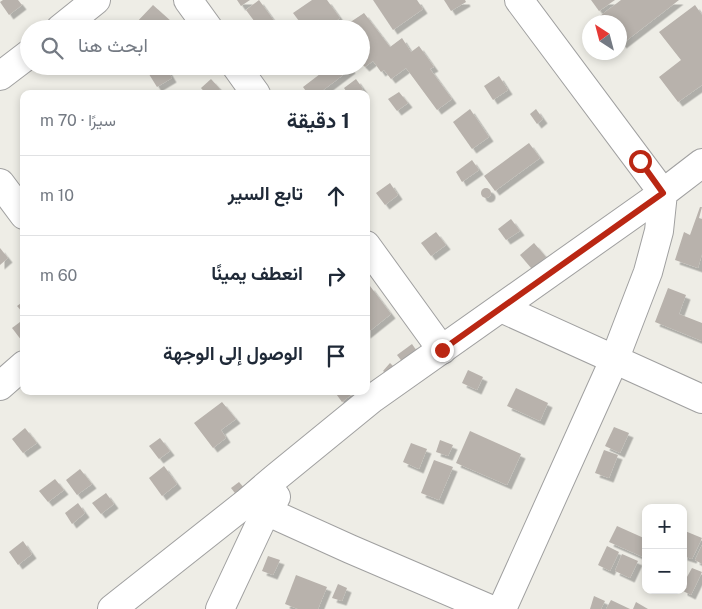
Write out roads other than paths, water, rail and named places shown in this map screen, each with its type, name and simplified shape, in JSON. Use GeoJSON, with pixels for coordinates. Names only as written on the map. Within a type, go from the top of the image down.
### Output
{"type":"FeatureCollection","features":[{"type":"Feature","properties":{"kind":"street"},"geometry":{"type":"LineString","coordinates":[[71,20],[96,0]]}},
{"type":"Feature","properties":{"kind":"street"},"geometry":{"type":"LineString","coordinates":[[188,0],[202,20]]}},
{"type":"Feature","properties":{"kind":"street"},"geometry":{"type":"LineString","coordinates":[[502,609],[615,358],[648,272],[659,230],[663,193],[520,0]]}},
{"type":"Feature","properties":{"kind":"street"},"geometry":{"type":"LineString","coordinates":[[0,76],[20,61]]}},
{"type":"Feature","properties":{"kind":"street"},"geometry":{"type":"LineString","coordinates":[[242,75],[253,90]]}},
{"type":"Feature","properties":{"kind":"street"},"geometry":{"type":"LineString","coordinates":[[112,609],[246,503],[373,398],[663,193],[702,163]]}},
{"type":"Feature","properties":{"kind":"street"},"geometry":{"type":"LineString","coordinates":[[0,183],[20,210]]}},
{"type":"Feature","properties":{"kind":"street"},"geometry":{"type":"LineString","coordinates":[[370,251],[442,350]]}},
{"type":"Feature","properties":{"kind":"street"},"geometry":{"type":"LineString","coordinates":[[501,308],[702,399]]}},
{"type":"Feature","properties":{"kind":"street"},"geometry":{"type":"LineString","coordinates":[[0,386],[20,368]]}},
{"type":"Feature","properties":{"kind":"street"},"geometry":{"type":"LineString","coordinates":[[220,609],[266,511],[308,451]]}},
{"type":"Feature","properties":{"kind":"street"},"geometry":{"type":"LineString","coordinates":[[266,511],[490,609]]}}]}
